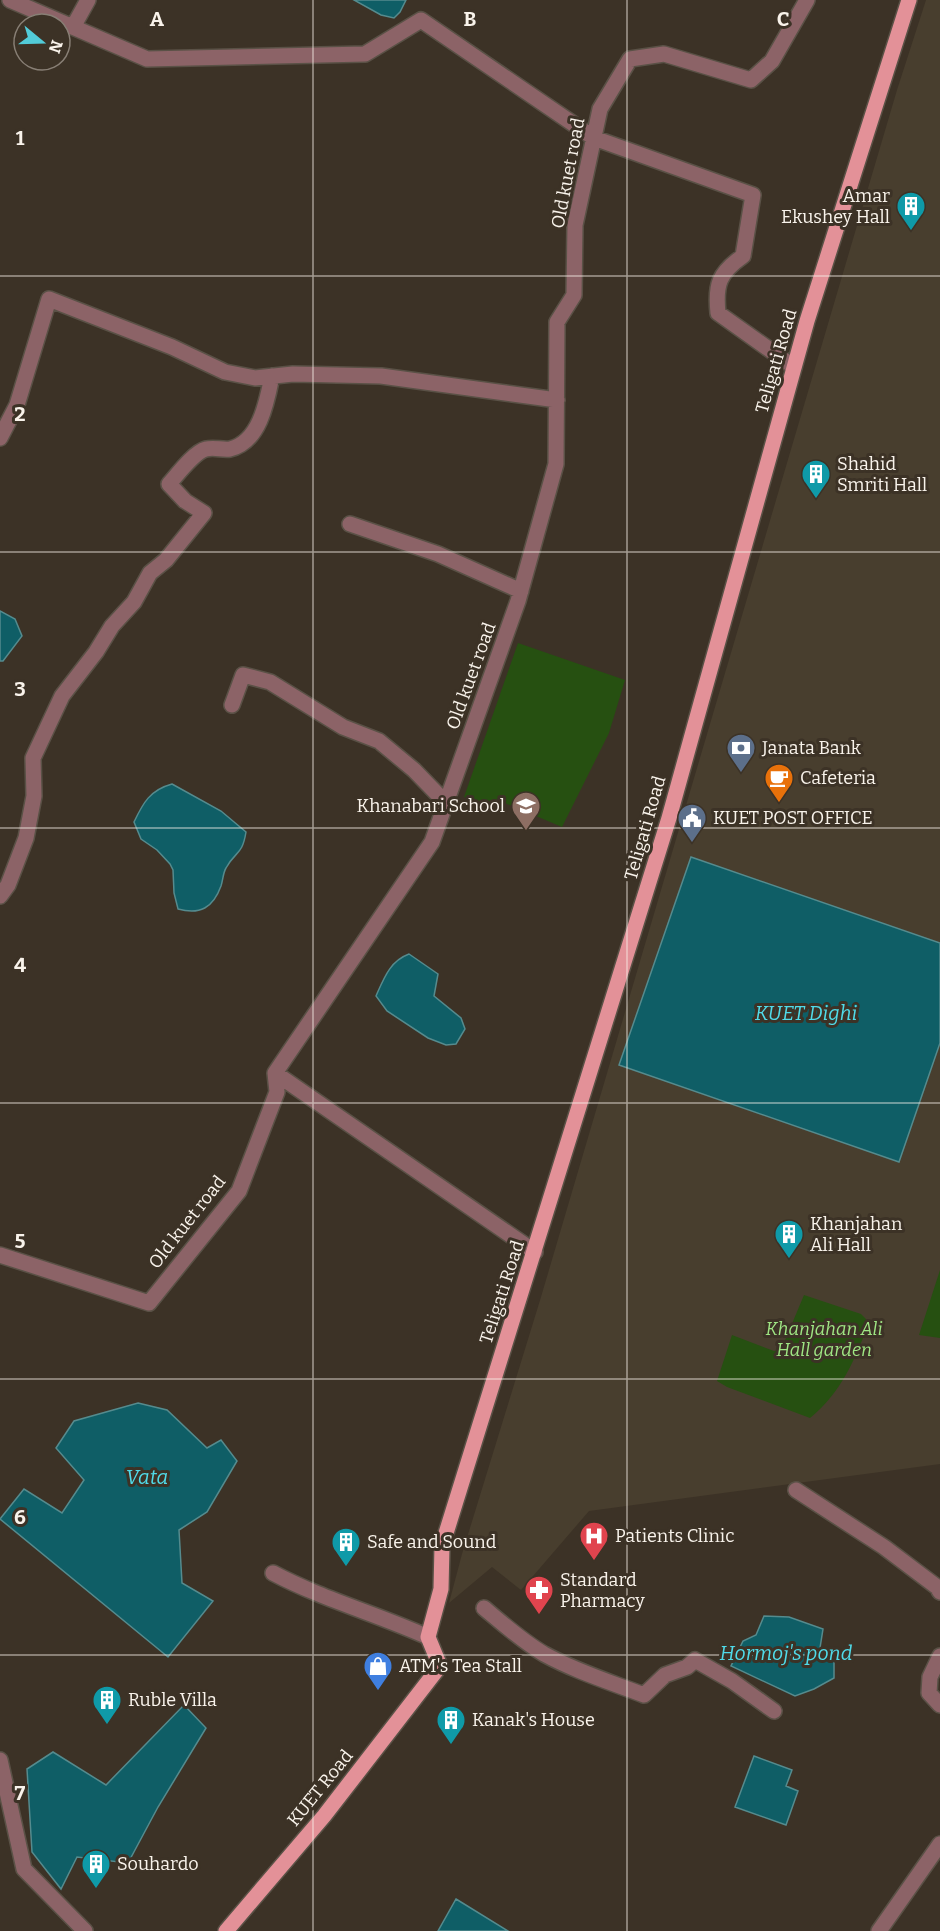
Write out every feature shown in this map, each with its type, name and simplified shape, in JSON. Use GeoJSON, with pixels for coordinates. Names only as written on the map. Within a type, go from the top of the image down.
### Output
{"type":"FeatureCollection","features":[{"type":"Feature","properties":{"kind":"main road","name":"Teligati Road"},"geometry":{"type":"LineString","coordinates":[[428,1636],[441,1589],[442,1546],[669,818],[807,321],[909,0]]}},
{"type":"Feature","properties":{"kind":"main road","name":"KUET Road"},"geometry":{"type":"LineString","coordinates":[[226,1931],[324,1816],[440,1666],[428,1636]]}},
{"type":"Feature","properties":{"kind":"street"},"geometry":{"type":"LineString","coordinates":[[10,0],[147,58],[365,54],[421,20],[594,138],[753,195],[743,256],[726,268],[716,292],[718,313],[794,367]]}},
{"type":"Feature","properties":{"kind":"street"},"geometry":{"type":"LineString","coordinates":[[73,27],[88,0]]}},
{"type":"Feature","properties":{"kind":"street","name":"Old kuet road"},"geometry":{"type":"LineString","coordinates":[[0,1255],[149,1303],[239,1191],[277,1092],[275,1073],[432,842],[521,591],[556,464],[557,322],[574,295],[575,225],[600,109],[630,59],[664,54],[751,80],[772,61],[807,0]]}},
{"type":"Feature","properties":{"kind":"street"},"geometry":{"type":"LineString","coordinates":[[0,438],[17,405],[49,299],[172,347],[225,372],[255,378],[292,374],[381,376],[556,400]]}},
{"type":"Feature","properties":{"kind":"street"},"geometry":{"type":"LineString","coordinates":[[0,896],[8,885],[27,838],[34,796],[33,758],[62,696],[96,652],[112,626],[134,602],[150,573],[166,560],[204,513],[185,501],[169,484],[189,461],[205,449],[230,449],[251,437],[266,404],[272,376]]}},
{"type":"Feature","properties":{"kind":"street"},"geometry":{"type":"LineString","coordinates":[[350,524],[438,554],[521,591]]}},
{"type":"Feature","properties":{"kind":"street"},"geometry":{"type":"LineString","coordinates":[[232,705],[243,675],[270,682],[344,727],[379,741],[414,770],[446,803]]}},
{"type":"Feature","properties":{"kind":"street"},"geometry":{"type":"LineString","coordinates":[[275,1073],[535,1252]]}},
{"type":"Feature","properties":{"kind":"street"},"geometry":{"type":"LineString","coordinates":[[796,1490],[884,1548],[937,1587],[940,1592]]}},
{"type":"Feature","properties":{"kind":"street"},"geometry":{"type":"LineString","coordinates":[[273,1573],[301,1588],[428,1636]]}},
{"type":"Feature","properties":{"kind":"street"},"geometry":{"type":"LineString","coordinates":[[484,1608],[510,1631],[543,1653],[644,1695],[665,1675],[687,1667],[695,1660],[732,1681],[774,1711]]}},
{"type":"Feature","properties":{"kind":"street"},"geometry":{"type":"LineString","coordinates":[[940,1656],[930,1677],[929,1693],[940,1704]]}},
{"type":"Feature","properties":{"kind":"street"},"geometry":{"type":"LineString","coordinates":[[0,1760],[24,1869],[85,1931]]}},
{"type":"Feature","properties":{"kind":"street"},"geometry":{"type":"LineString","coordinates":[[879,1931],[940,1844]]}},
{"type":"Feature","properties":{"kind":"shaded area"},"geometry":{"type":"Polygon","coordinates":[[[926,0],[940,0],[940,1464],[589,1511],[521,1590],[492,1567],[449,1603],[897,90],[926,0]]]}},
{"type":"Feature","properties":{"kind":"green space"},"geometry":{"type":"Polygon","coordinates":[[[518,643],[625,680],[609,733],[562,827],[500,801],[496,810],[464,797],[518,643]]]}},
{"type":"Feature","properties":{"kind":"green space"},"geometry":{"type":"Polygon","coordinates":[[[940,1270],[940,1338],[919,1335],[940,1270]]]}},
{"type":"Feature","properties":{"kind":"green space","name":"Khanjahan Ali Hall garden"},"geometry":{"type":"Polygon","coordinates":[[[804,1295],[861,1314],[869,1322],[859,1349],[839,1386],[810,1418],[727,1387],[717,1381],[732,1335],[774,1351],[781,1350],[804,1295]]]}},
{"type":"Feature","properties":{"kind":"water"},"geometry":{"type":"Polygon","coordinates":[[[354,0],[406,0],[394,18],[381,15],[354,0]]]}},
{"type":"Feature","properties":{"kind":"water"},"geometry":{"type":"Polygon","coordinates":[[[0,611],[15,619],[22,636],[3,661],[0,661],[0,611]]]}},
{"type":"Feature","properties":{"kind":"water"},"geometry":{"type":"Polygon","coordinates":[[[172,784],[221,811],[246,832],[241,849],[225,870],[218,894],[210,905],[199,910],[178,909],[174,893],[173,870],[170,864],[157,850],[141,839],[134,822],[148,798],[158,790],[172,784]]]}},
{"type":"Feature","properties":{"kind":"water","name":"KUET Dighi"},"geometry":{"type":"Polygon","coordinates":[[[691,857],[940,943],[940,1043],[899,1162],[619,1065],[691,857]]]}},
{"type":"Feature","properties":{"kind":"water"},"geometry":{"type":"Polygon","coordinates":[[[409,954],[438,974],[434,996],[461,1018],[465,1029],[456,1044],[446,1045],[428,1038],[387,1011],[376,996],[392,966],[409,954]]]}},
{"type":"Feature","properties":{"kind":"water","name":"Vata"},"geometry":{"type":"Polygon","coordinates":[[[138,1403],[167,1410],[207,1448],[221,1440],[237,1461],[207,1512],[179,1530],[182,1583],[213,1601],[168,1657],[0,1519],[24,1489],[62,1513],[84,1480],[56,1448],[74,1421],[138,1403]]]}},
{"type":"Feature","properties":{"kind":"water","name":"Hormoj's pond"},"geometry":{"type":"Polygon","coordinates":[[[764,1616],[789,1617],[823,1629],[820,1648],[834,1657],[834,1678],[795,1696],[731,1666],[743,1641],[756,1635],[764,1616]]]}},
{"type":"Feature","properties":{"kind":"water"},"geometry":{"type":"Polygon","coordinates":[[[184,1705],[206,1728],[158,1807],[128,1863],[77,1857],[61,1889],[32,1852],[27,1769],[53,1752],[106,1785],[184,1705]]]}},
{"type":"Feature","properties":{"kind":"water"},"geometry":{"type":"Polygon","coordinates":[[[754,1756],[792,1770],[786,1786],[798,1791],[786,1825],[735,1807],[754,1756]]]}},
{"type":"Feature","properties":{"kind":"water"},"geometry":{"type":"Polygon","coordinates":[[[456,1899],[508,1931],[438,1931],[456,1899]]]}},
{"type":"Feature","properties":{"kind":"place","name":"Amar Ekushey Hall"},"geometry":{"type":"Point","coordinates":[911,232]}},
{"type":"Feature","properties":{"kind":"place","name":"Shahid Smriti Hall"},"geometry":{"type":"Point","coordinates":[816,500]}},
{"type":"Feature","properties":{"kind":"place","name":"Janata Bank"},"geometry":{"type":"Point","coordinates":[741,774]}},
{"type":"Feature","properties":{"kind":"place","name":"Cafeteria"},"geometry":{"type":"Point","coordinates":[779,804]}},
{"type":"Feature","properties":{"kind":"place","name":"Khanabari School"},"geometry":{"type":"Point","coordinates":[526,832]}},
{"type":"Feature","properties":{"kind":"place","name":"KUET POST OFFICE"},"geometry":{"type":"Point","coordinates":[692,844]}},
{"type":"Feature","properties":{"kind":"place","name":"Khanjahan Ali Hall"},"geometry":{"type":"Point","coordinates":[789,1260]}},
{"type":"Feature","properties":{"kind":"place","name":"Patients Clinic"},"geometry":{"type":"Point","coordinates":[594,1562]}},
{"type":"Feature","properties":{"kind":"place","name":"Safe and Sound"},"geometry":{"type":"Point","coordinates":[346,1568]}},
{"type":"Feature","properties":{"kind":"place","name":"Standard Pharmacy"},"geometry":{"type":"Point","coordinates":[539,1616]}},
{"type":"Feature","properties":{"kind":"place","name":"ATM's Tea Stall"},"geometry":{"type":"Point","coordinates":[378,1692]}},
{"type":"Feature","properties":{"kind":"place","name":"Ruble Villa"},"geometry":{"type":"Point","coordinates":[107,1726]}},
{"type":"Feature","properties":{"kind":"place","name":"Kanak's House"},"geometry":{"type":"Point","coordinates":[451,1746]}},
{"type":"Feature","properties":{"kind":"place","name":"Souhardo"},"geometry":{"type":"Point","coordinates":[96,1890]}}]}
